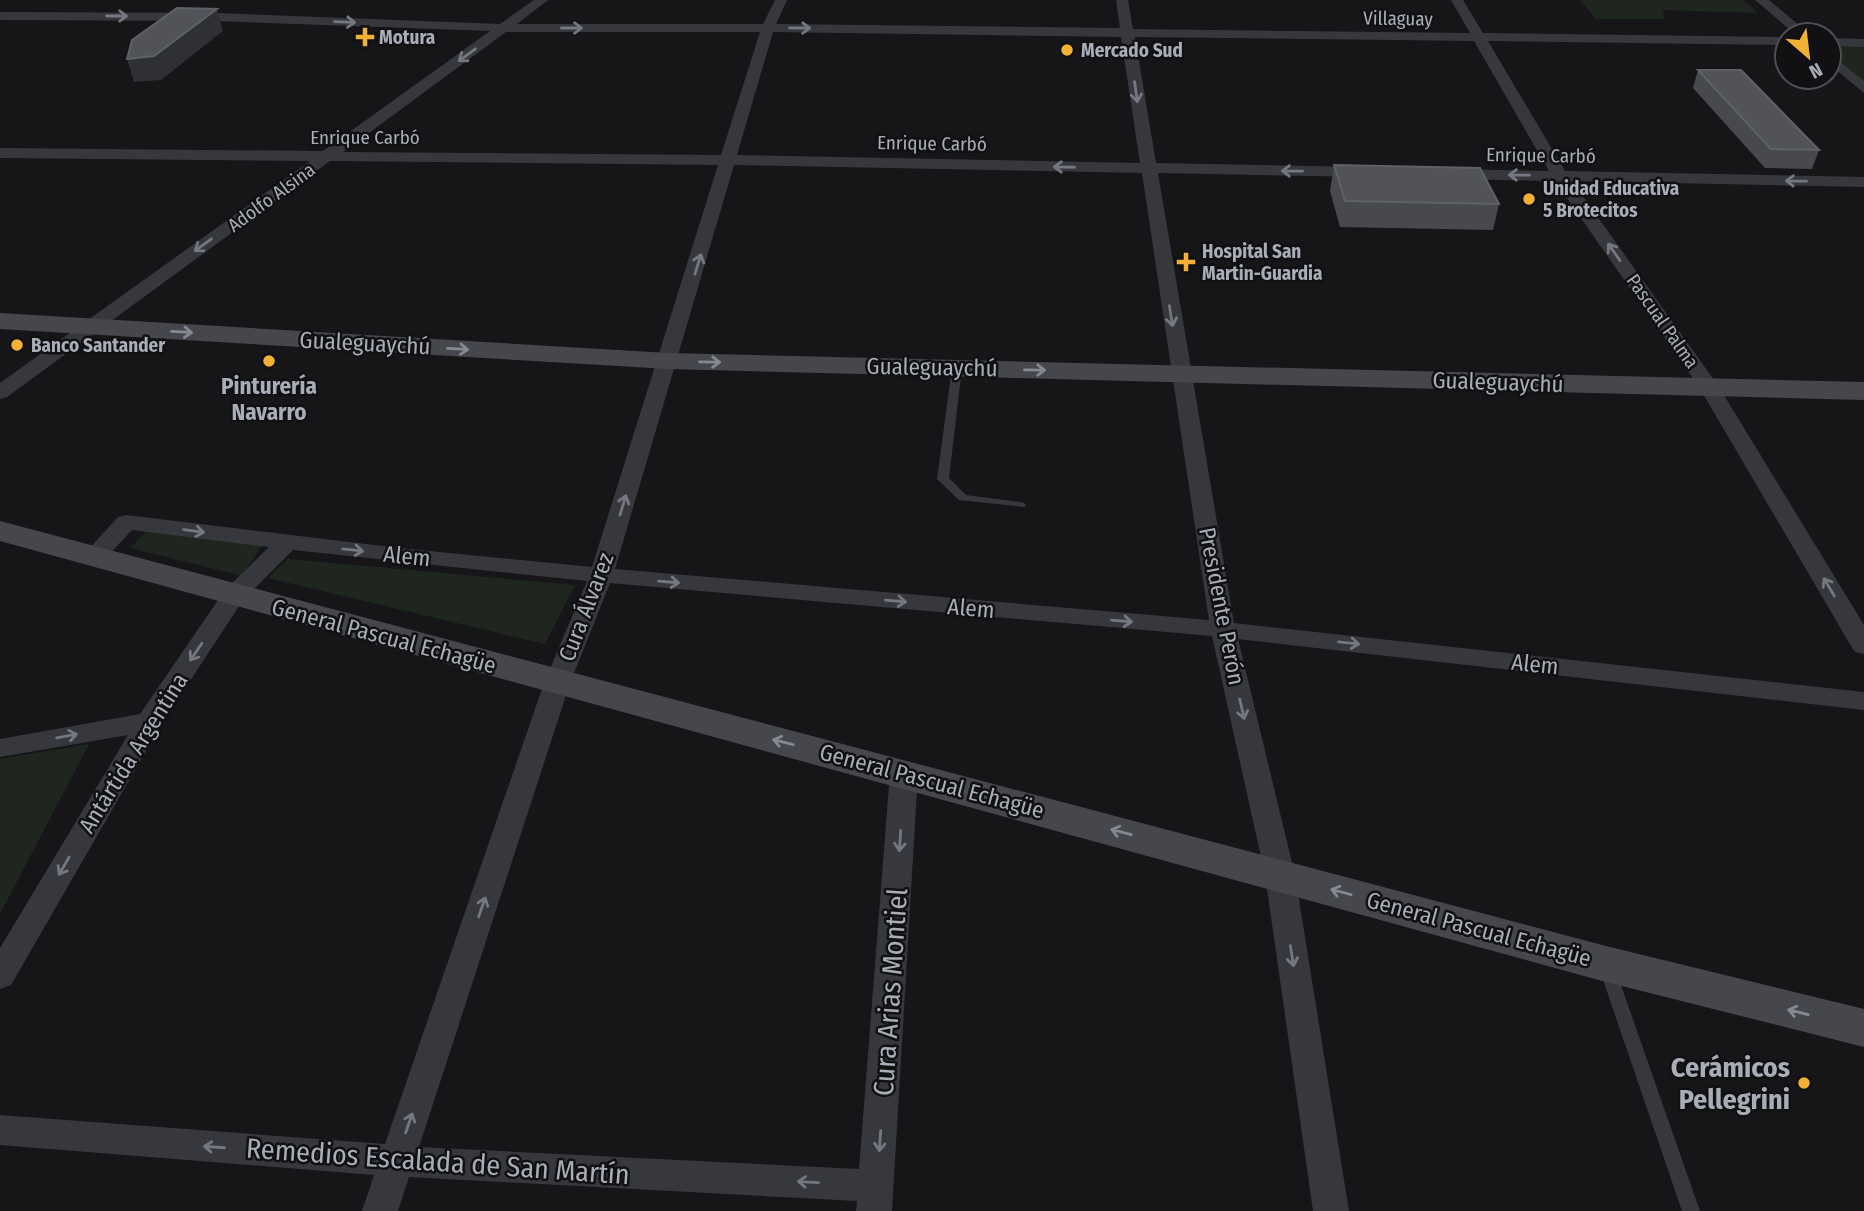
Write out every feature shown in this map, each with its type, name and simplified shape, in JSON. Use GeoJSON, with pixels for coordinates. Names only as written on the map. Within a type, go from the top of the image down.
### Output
{"type":"FeatureCollection","features":[{"type":"Feature","properties":{"kind":"street"},"geometry":{"type":"LineString","coordinates":[[84,16],[89,0]]}},
{"type":"Feature","properties":{"kind":"street","name":"Adolfo Alsina"},"geometry":{"type":"LineString","coordinates":[[0,393],[542,0]]}},
{"type":"Feature","properties":{"kind":"street","name":"Cura Álvarez"},"geometry":{"type":"LineString","coordinates":[[380,1211],[557,683],[601,576],[730,160],[768,28],[781,0]]}},
{"type":"Feature","properties":{"kind":"street","name":"Presidente Perón"},"geometry":{"type":"LineString","coordinates":[[1122,0],[1147,169],[1223,629],[1280,875],[1331,1211]]}},
{"type":"Feature","properties":{"kind":"street","name":"Pascual Palma"},"geometry":{"type":"LineString","coordinates":[[1457,0],[1560,176],[1709,387],[1864,646]]}},
{"type":"Feature","properties":{"kind":"street"},"geometry":{"type":"LineString","coordinates":[[1761,0],[1787,21]]}},
{"type":"Feature","properties":{"kind":"street"},"geometry":{"type":"LineString","coordinates":[[215,17],[230,6]]}},
{"type":"Feature","properties":{"kind":"street","name":"Villaguay"},"geometry":{"type":"LineString","coordinates":[[0,16],[215,17],[504,28],[768,28],[1773,41]]}},
{"type":"Feature","properties":{"kind":"street"},"geometry":{"type":"LineString","coordinates":[[1843,42],[1864,43]]}},
{"type":"Feature","properties":{"kind":"street"},"geometry":{"type":"LineString","coordinates":[[1843,70],[1864,89]]}},
{"type":"Feature","properties":{"kind":"street","name":"Enrique Carbó"},"geometry":{"type":"LineString","coordinates":[[0,152],[324,158],[730,160],[1381,173]]}},
{"type":"Feature","properties":{"kind":"street","name":"Enrique Carbó"},"geometry":{"type":"LineString","coordinates":[[1436,174],[1864,182]]}},
{"type":"Feature","properties":{"kind":"street","name":"Gualeguaychú"},"geometry":{"type":"LineString","coordinates":[[0,321],[667,361],[1864,391]]}},
{"type":"Feature","properties":{"kind":"street","name":"Alem"},"geometry":{"type":"LineString","coordinates":[[94,557],[126,522],[286,544],[601,576],[1223,629],[1864,701]]}},
{"type":"Feature","properties":{"kind":"street","name":"General Pascual Echagüe"},"geometry":{"type":"LineString","coordinates":[[0,531],[1606,964],[1864,1028]]}},
{"type":"Feature","properties":{"kind":"street","name":"Antártida Argentina"},"geometry":{"type":"LineString","coordinates":[[0,976],[149,722],[234,595],[286,544]]}},
{"type":"Feature","properties":{"kind":"street"},"geometry":{"type":"LineString","coordinates":[[0,748],[149,722]]}},
{"type":"Feature","properties":{"kind":"street","name":"Cura Arias Montiel"},"geometry":{"type":"LineString","coordinates":[[875,1198],[904,773]]}},
{"type":"Feature","properties":{"kind":"street","name":"Remedios Escalada de San Martín"},"geometry":{"type":"LineString","coordinates":[[0,1130],[875,1198]]}},
{"type":"Feature","properties":{"kind":"lane"},"geometry":{"type":"LineString","coordinates":[[957,368],[943,480],[963,498],[1020,505]]}},
{"type":"Feature","properties":{"kind":"lane"},"geometry":{"type":"LineString","coordinates":[[1606,964],[1691,1211]]}},
{"type":"Feature","properties":{"kind":"shaded area"},"geometry":{"type":"Polygon","coordinates":[[[1580,0],[1743,0],[1758,13],[1663,10],[1665,19],[1596,19],[1580,0]]]}},
{"type":"Feature","properties":{"kind":"shaded area"},"geometry":{"type":"Polygon","coordinates":[[[1843,44],[1864,45],[1864,83],[1843,64],[1843,44]]]}},
{"type":"Feature","properties":{"kind":"shaded area"},"geometry":{"type":"Polygon","coordinates":[[[150,528],[265,541],[242,576],[130,548],[150,528]]]}},
{"type":"Feature","properties":{"kind":"shaded area"},"geometry":{"type":"Polygon","coordinates":[[[288,559],[575,585],[545,644],[268,578],[288,559]]]}},
{"type":"Feature","properties":{"kind":"shaded area"},"geometry":{"type":"Polygon","coordinates":[[[89,744],[0,914],[0,759],[89,744]]]}},
{"type":"Feature","properties":{"kind":"building"},"geometry":{"type":"Polygon","coordinates":[[[177,8],[217,9],[154,56],[127,59],[132,40],[177,8]]]}},
{"type":"Feature","properties":{"kind":"building"},"geometry":{"type":"Polygon","coordinates":[[[1698,70],[1741,70],[1819,150],[1771,149],[1698,70]]]}},
{"type":"Feature","properties":{"kind":"building"},"geometry":{"type":"Polygon","coordinates":[[[1334,165],[1480,168],[1499,204],[1345,201],[1334,165]]]}},
{"type":"Feature","properties":{"kind":"place","name":"Motura"},"geometry":{"type":"Point","coordinates":[365,37]}},
{"type":"Feature","properties":{"kind":"place","name":"Mercado Sud"},"geometry":{"type":"Point","coordinates":[1067,50]}},
{"type":"Feature","properties":{"kind":"place","name":"Unidad Educativa 5 Brotecitos"},"geometry":{"type":"Point","coordinates":[1529,199]}},
{"type":"Feature","properties":{"kind":"place","name":"Hospital San Martin-Guardia"},"geometry":{"type":"Point","coordinates":[1186,262]}},
{"type":"Feature","properties":{"kind":"place","name":"Banco Santander"},"geometry":{"type":"Point","coordinates":[17,345]}},
{"type":"Feature","properties":{"kind":"place","name":"Pinturería Navarro"},"geometry":{"type":"Point","coordinates":[269,361]}},
{"type":"Feature","properties":{"kind":"place","name":"Cerámicos Pellegrini"},"geometry":{"type":"Point","coordinates":[1804,1083]}}]}
